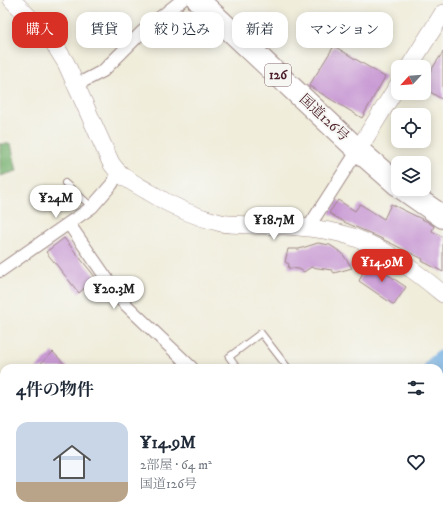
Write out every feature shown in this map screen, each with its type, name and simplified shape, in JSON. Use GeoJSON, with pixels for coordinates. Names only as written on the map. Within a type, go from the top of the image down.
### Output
{"type":"FeatureCollection","features":[{"type":"Feature","properties":{"kind":"highway","name":"国道126号"},"geometry":{"type":"LineString","coordinates":[[198,0],[358,150],[391,178]]}},
{"type":"Feature","properties":{"kind":"highway"},"geometry":{"type":"LineString","coordinates":[[413,196],[443,217]]}},
{"type":"Feature","properties":{"kind":"street"},"geometry":{"type":"LineString","coordinates":[[12,0],[51,39],[66,63],[111,163],[118,173],[168,203],[190,214],[222,223],[308,228],[340,233],[391,256],[421,275],[443,294]]}},
{"type":"Feature","properties":{"kind":"street"},"geometry":{"type":"LineString","coordinates":[[76,85],[103,71],[142,32],[182,0]]}},
{"type":"Feature","properties":{"kind":"street"},"geometry":{"type":"LineString","coordinates":[[413,60],[443,13]]}},
{"type":"Feature","properties":{"kind":"street"},"geometry":{"type":"LineString","coordinates":[[308,228],[391,96]]}},
{"type":"Feature","properties":{"kind":"street"},"geometry":{"type":"LineString","coordinates":[[0,271],[92,207],[112,184],[118,173]]}},
{"type":"Feature","properties":{"kind":"street"},"geometry":{"type":"LineString","coordinates":[[69,224],[124,302],[188,364]]}},
{"type":"Feature","properties":{"kind":"lane"},"geometry":{"type":"LineString","coordinates":[[65,183],[92,207]]}},
{"type":"Feature","properties":{"kind":"lane"},"geometry":{"type":"LineString","coordinates":[[234,364],[229,357],[261,333],[285,364]]}},
{"type":"Feature","properties":{"kind":"green space"},"geometry":{"type":"Polygon","coordinates":[[[0,144],[11,144],[17,171],[0,176],[0,144]]]}},
{"type":"Feature","properties":{"kind":"building"},"geometry":{"type":"Polygon","coordinates":[[[333,48],[337,48],[385,77],[362,118],[309,86],[333,48]]]}},
{"type":"Feature","properties":{"kind":"building"},"geometry":{"type":"Polygon","coordinates":[[[443,52],[443,100],[431,92],[431,70],[443,52]]]}},
{"type":"Feature","properties":{"kind":"building"},"geometry":{"type":"Polygon","coordinates":[[[338,200],[355,211],[360,204],[384,219],[391,204],[434,226],[432,231],[443,237],[443,272],[422,261],[423,259],[344,222],[329,213],[338,200]]]}},
{"type":"Feature","properties":{"kind":"building"},"geometry":{"type":"Polygon","coordinates":[[[64,238],[96,278],[79,293],[46,252],[64,238]]]}},
{"type":"Feature","properties":{"kind":"building"},"geometry":{"type":"Polygon","coordinates":[[[318,243],[330,245],[342,253],[352,268],[334,273],[332,270],[311,267],[304,272],[299,269],[288,268],[289,264],[285,262],[288,249],[299,249],[318,243]]]}},
{"type":"Feature","properties":{"kind":"building"},"geometry":{"type":"Polygon","coordinates":[[[368,261],[406,287],[394,305],[359,281],[368,261]]]}},
{"type":"Feature","properties":{"kind":"building"},"geometry":{"type":"Polygon","coordinates":[[[53,352],[64,364],[40,364],[53,352]]]}},
{"type":"Feature","properties":{"kind":"waterway"},"geometry":{"type":"LineString","coordinates":[[440,364],[443,361]]}}]}
